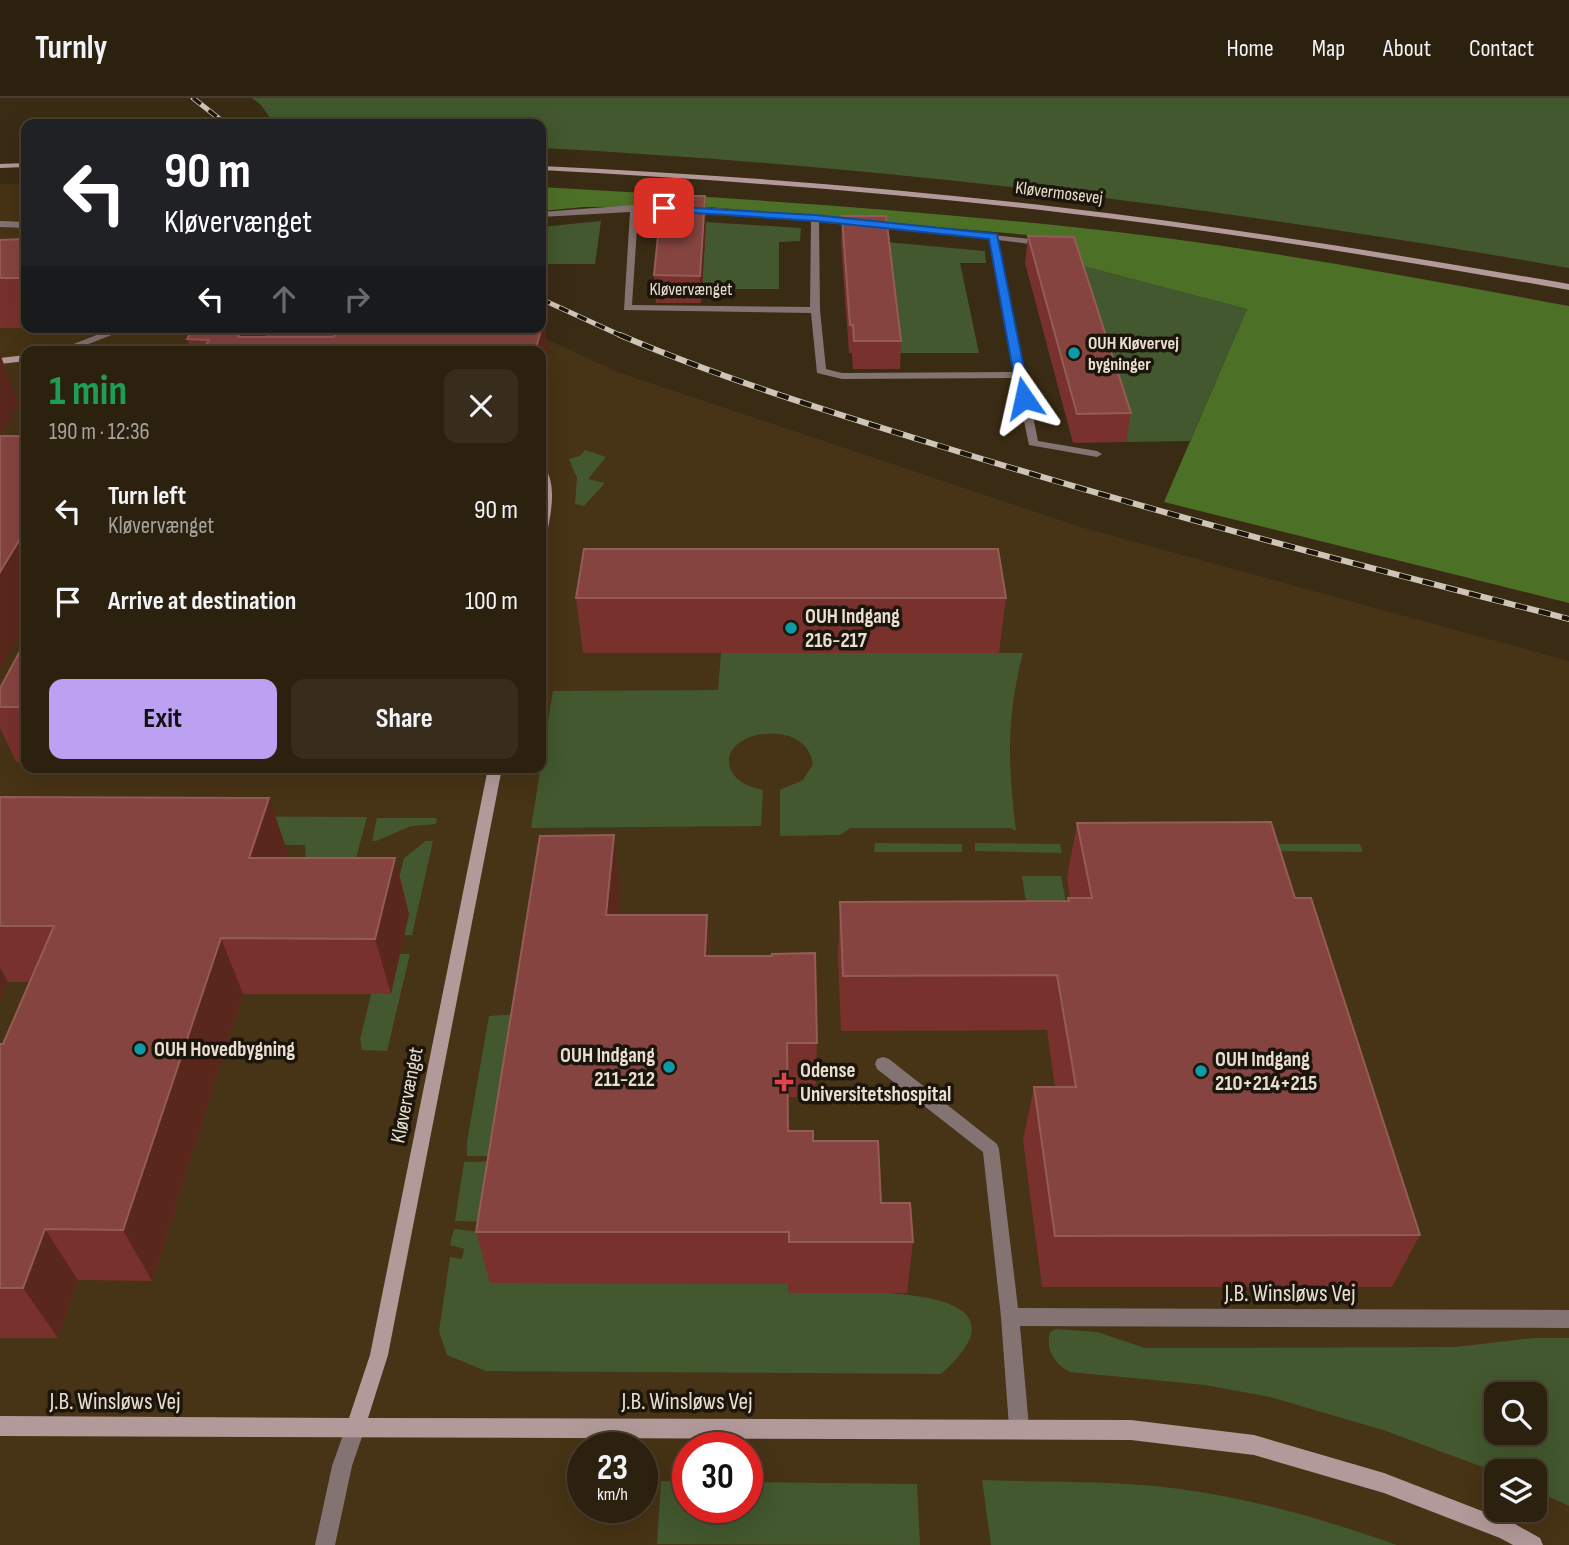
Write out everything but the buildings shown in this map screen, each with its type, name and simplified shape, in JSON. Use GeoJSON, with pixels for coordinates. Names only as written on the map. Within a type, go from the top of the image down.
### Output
{"type":"FeatureCollection","features":[{"type":"Feature","properties":{"kind":"street"},"geometry":{"type":"LineString","coordinates":[[0,166],[21,165]]}},
{"type":"Feature","properties":{"kind":"street","name":"Kløvermosevej"},"geometry":{"type":"LineString","coordinates":[[546,167],[768,180],[1038,206],[1275,238],[1569,287]]}},
{"type":"Feature","properties":{"kind":"street"},"geometry":{"type":"LineString","coordinates":[[546,214],[634,208],[815,218],[1044,242],[1051,252]]}},
{"type":"Feature","properties":{"kind":"street","name":"Kløvervænget"},"geometry":{"type":"LineString","coordinates":[[634,208],[626,308],[815,310]]}},
{"type":"Feature","properties":{"kind":"street"},"geometry":{"type":"LineString","coordinates":[[815,218],[815,310],[821,371],[824,374],[1020,375]]}},
{"type":"Feature","properties":{"kind":"street"},"geometry":{"type":"LineString","coordinates":[[0,224],[21,225]]}},
{"type":"Feature","properties":{"kind":"street"},"geometry":{"type":"LineString","coordinates":[[993,236],[1033,443],[1097,454]]}},
{"type":"Feature","properties":{"kind":"street"},"geometry":{"type":"LineString","coordinates":[[75,346],[110,333]]}},
{"type":"Feature","properties":{"kind":"street"},"geometry":{"type":"LineString","coordinates":[[0,361],[21,359]]}},
{"type":"Feature","properties":{"kind":"street","name":"Kløvervænget"},"geometry":{"type":"LineString","coordinates":[[355,1428],[379,1354],[494,773]]}},
{"type":"Feature","properties":{"kind":"street"},"geometry":{"type":"LineString","coordinates":[[883,1064],[992,1149],[1020,1427]]}},
{"type":"Feature","properties":{"kind":"street","name":"J.B. Winsløws Vej"},"geometry":{"type":"LineString","coordinates":[[1010,1317],[1569,1319]]}},
{"type":"Feature","properties":{"kind":"street","name":"J.B. Winsløws Vej"},"geometry":{"type":"LineString","coordinates":[[0,1426],[1020,1427],[1131,1430],[1254,1445],[1384,1483],[1506,1530],[1533,1545]]}},
{"type":"Feature","properties":{"kind":"street"},"geometry":{"type":"LineString","coordinates":[[325,1545],[342,1465],[355,1428]]}},
{"type":"Feature","properties":{"kind":"shaded area","name":"Odense Universitetshospital"},"geometry":{"type":"Polygon","coordinates":[[[21,183],[21,333],[533,333],[618,372],[1084,528],[1569,661],[1569,1545],[0,1545],[0,184],[21,183]]]}},
{"type":"Feature","properties":{"kind":"green space"},"geometry":{"type":"Polygon","coordinates":[[[252,98],[1569,98],[1569,268],[1313,226],[1056,192],[799,166],[546,148],[546,119],[271,119],[261,105],[252,98]]]}},
{"type":"Feature","properties":{"kind":"green space"},"geometry":{"type":"Polygon","coordinates":[[[546,187],[867,208],[1126,233],[1316,261],[1569,306],[1569,603],[1164,502],[1247,309],[1071,263],[1063,238],[697,206],[584,207],[546,211],[546,187]]]}},
{"type":"Feature","properties":{"kind":"green space"},"geometry":{"type":"Polygon","coordinates":[[[601,221],[595,264],[546,264],[546,226],[601,221]]]}},
{"type":"Feature","properties":{"kind":"green space"},"geometry":{"type":"Polygon","coordinates":[[[706,222],[801,228],[800,241],[779,242],[779,289],[702,289],[706,222]]]}},
{"type":"Feature","properties":{"kind":"green space"},"geometry":{"type":"Polygon","coordinates":[[[885,242],[985,251],[986,263],[960,263],[979,353],[898,353],[885,242]]]}},
{"type":"Feature","properties":{"kind":"green space"},"geometry":{"type":"Polygon","coordinates":[[[1071,263],[1247,309],[1190,441],[1126,442],[1071,263]]]}},
{"type":"Feature","properties":{"kind":"green space"},"geometry":{"type":"Polygon","coordinates":[[[267,333],[357,333],[352,346],[260,346],[267,333]]]}},
{"type":"Feature","properties":{"kind":"green space"},"geometry":{"type":"Polygon","coordinates":[[[585,450],[606,457],[588,479],[605,483],[584,506],[575,504],[577,478],[569,459],[580,456],[585,450]]]}},
{"type":"Feature","properties":{"kind":"green space"},"geometry":{"type":"Polygon","coordinates":[[[721,653],[1023,653],[1017,677],[1010,742],[1016,831],[1011,828],[851,828],[840,835],[780,836],[780,790],[803,780],[813,764],[807,748],[795,738],[779,734],[748,738],[736,746],[729,757],[731,770],[740,781],[763,790],[761,826],[531,828],[540,773],[546,773],[546,735],[553,691],[718,690],[721,653]]]}},
{"type":"Feature","properties":{"kind":"green space"},"geometry":{"type":"Polygon","coordinates":[[[127,816],[367,817],[347,892],[308,892],[305,845],[115,844],[127,816]]]}},
{"type":"Feature","properties":{"kind":"green space"},"geometry":{"type":"Polygon","coordinates":[[[377,818],[437,818],[436,824],[411,826],[372,841],[377,818]]]}},
{"type":"Feature","properties":{"kind":"green space"},"geometry":{"type":"Polygon","coordinates":[[[426,841],[433,841],[412,935],[385,936],[404,858],[426,841]]]}},
{"type":"Feature","properties":{"kind":"green space"},"geometry":{"type":"Polygon","coordinates":[[[875,843],[962,844],[962,852],[874,852],[875,843]]]}},
{"type":"Feature","properties":{"kind":"green space"},"geometry":{"type":"Polygon","coordinates":[[[975,843],[1060,844],[1062,853],[975,851],[975,843]]]}},
{"type":"Feature","properties":{"kind":"green space"},"geometry":{"type":"Polygon","coordinates":[[[1272,844],[1360,844],[1363,852],[1273,851],[1272,844]]]}},
{"type":"Feature","properties":{"kind":"green space"},"geometry":{"type":"Polygon","coordinates":[[[1022,876],[1061,876],[1068,913],[1030,928],[1022,876]]]}},
{"type":"Feature","properties":{"kind":"green space"},"geometry":{"type":"Polygon","coordinates":[[[381,954],[410,954],[387,1051],[362,1050],[360,1039],[381,954]]]}},
{"type":"Feature","properties":{"kind":"green space"},"geometry":{"type":"Polygon","coordinates":[[[531,1013],[509,1156],[467,1156],[467,1141],[489,1016],[531,1013]]]}},
{"type":"Feature","properties":{"kind":"green space"},"geometry":{"type":"Polygon","coordinates":[[[509,1161],[500,1222],[455,1221],[464,1162],[509,1161]]]}},
{"type":"Feature","properties":{"kind":"green space"},"geometry":{"type":"Polygon","coordinates":[[[454,1229],[498,1234],[788,1284],[789,1293],[886,1293],[923,1297],[953,1306],[970,1320],[968,1343],[941,1374],[486,1371],[447,1355],[439,1331],[450,1257],[462,1259],[464,1249],[450,1245],[454,1229]]]}},
{"type":"Feature","properties":{"kind":"green space"},"geometry":{"type":"Polygon","coordinates":[[[1056,1329],[1097,1332],[1145,1348],[1455,1347],[1533,1338],[1569,1338],[1569,1506],[1547,1496],[1547,1459],[1484,1459],[1484,1468],[1383,1430],[1270,1397],[1205,1385],[1070,1372],[1059,1365],[1052,1355],[1050,1332],[1056,1329]]]}},
{"type":"Feature","properties":{"kind":"green space"},"geometry":{"type":"Polygon","coordinates":[[[982,1480],[1123,1484],[1208,1493],[1304,1515],[1397,1545],[991,1545],[982,1480]]]}},
{"type":"Feature","properties":{"kind":"green space"},"geometry":{"type":"Polygon","coordinates":[[[661,1481],[672,1481],[672,1523],[763,1523],[763,1482],[917,1484],[920,1545],[657,1544],[661,1481]]]}},
{"type":"Feature","properties":{"kind":"railway"},"geometry":{"type":"LineString","coordinates":[[193,98],[220,119]]}},
{"type":"Feature","properties":{"kind":"railway"},"geometry":{"type":"LineString","coordinates":[[546,301],[624,337]]}},
{"type":"Feature","properties":{"kind":"railway"},"geometry":{"type":"LineString","coordinates":[[620,335],[778,395],[1018,470],[1253,537],[1569,619]]}},
{"type":"Feature","properties":{"kind":"place","name":"OUH Kløvervej bygninger"},"geometry":{"type":"Point","coordinates":[1074,353]}},
{"type":"Feature","properties":{"kind":"place","name":"OUH Indgang 216-217"},"geometry":{"type":"Point","coordinates":[791,628]}},
{"type":"Feature","properties":{"kind":"place","name":"OUH Hovedbygning"},"geometry":{"type":"Point","coordinates":[140,1049]}},
{"type":"Feature","properties":{"kind":"place","name":"OUH Indgang 211-212"},"geometry":{"type":"Point","coordinates":[669,1067]}},
{"type":"Feature","properties":{"kind":"place","name":"OUH Indgang 210+214+215"},"geometry":{"type":"Point","coordinates":[1201,1071]}},
{"type":"Feature","properties":{"kind":"place","name":"Odense Universitetshospital"},"geometry":{"type":"Point","coordinates":[784,1082]}},
{"type":"Feature","properties":{"kind":"route"},"geometry":{"type":"LineString","coordinates":[[664,208],[815,218],[993,236],[1024,398]]}}]}
